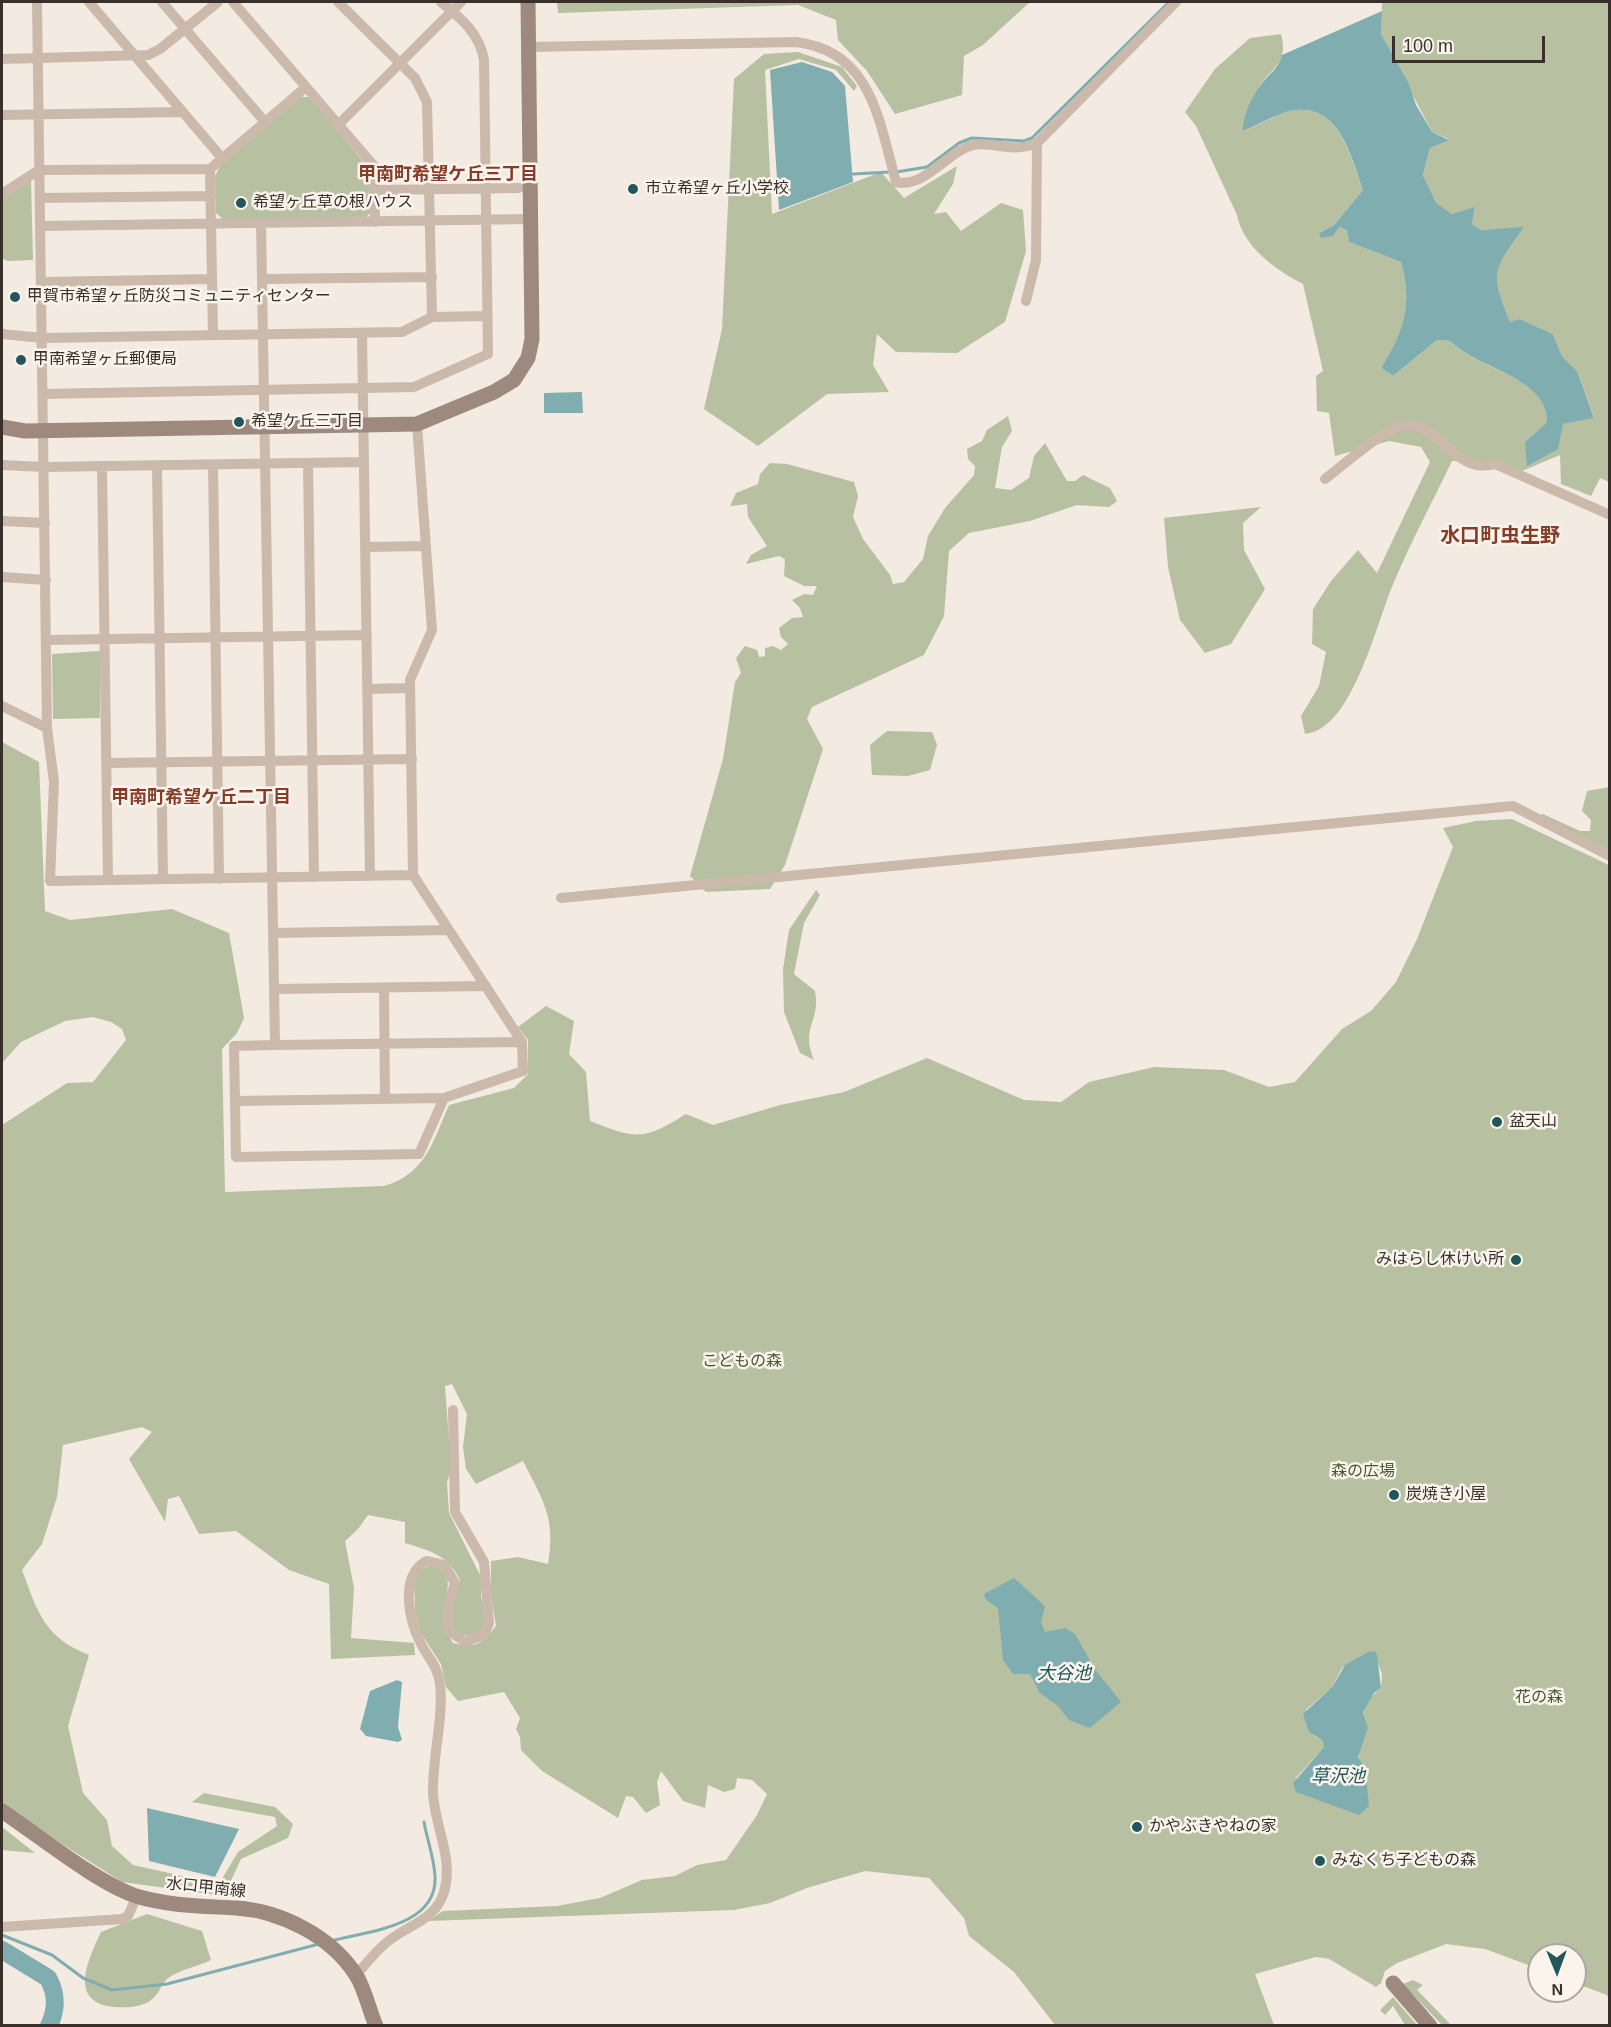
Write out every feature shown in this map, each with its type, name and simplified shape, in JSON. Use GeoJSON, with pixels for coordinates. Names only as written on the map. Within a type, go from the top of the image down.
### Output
{"type":"FeatureCollection","features":[{"type":"Feature","properties":{"kind":"street"},"geometry":{"type":"LineString","coordinates":[[37,2],[47,729],[54,782],[50,881],[413,875]]}},
{"type":"Feature","properties":{"kind":"street"},"geometry":{"type":"LineString","coordinates":[[89,2],[222,158]]}},
{"type":"Feature","properties":{"kind":"street"},"geometry":{"type":"LineString","coordinates":[[162,2],[265,122]]}},
{"type":"Feature","properties":{"kind":"street"},"geometry":{"type":"LineString","coordinates":[[2,59],[135,56],[155,53],[218,2]]}},
{"type":"Feature","properties":{"kind":"street"},"geometry":{"type":"LineString","coordinates":[[233,2],[374,166],[375,222]]}},
{"type":"Feature","properties":{"kind":"street"},"geometry":{"type":"LineString","coordinates":[[338,2],[420,85],[427,102],[432,317]]}},
{"type":"Feature","properties":{"kind":"street"},"geometry":{"type":"LineString","coordinates":[[43,394],[414,387],[488,354],[483,52],[471,29],[441,2]]}},
{"type":"Feature","properties":{"kind":"street"},"geometry":{"type":"LineString","coordinates":[[339,124],[461,2]]}},
{"type":"Feature","properties":{"kind":"street"},"geometry":{"type":"LineString","coordinates":[[2,427],[43,430],[417,424],[506,386],[521,371],[528,358],[532,339],[528,2]]}},
{"type":"Feature","properties":{"kind":"street"},"geometry":{"type":"LineString","coordinates":[[528,47],[796,42],[819,46],[850,65],[866,86],[896,179],[904,184],[927,175],[969,146],[980,144],[1012,150],[1037,143],[1176,2]]}},
{"type":"Feature","properties":{"kind":"street"},"geometry":{"type":"LineString","coordinates":[[2,194],[39,171],[210,168],[306,87]]}},
{"type":"Feature","properties":{"kind":"street"},"geometry":{"type":"LineString","coordinates":[[2,115],[183,112]]}},
{"type":"Feature","properties":{"kind":"street"},"geometry":{"type":"LineString","coordinates":[[1026,301],[1036,260],[1037,143]]}},
{"type":"Feature","properties":{"kind":"street"},"geometry":{"type":"LineString","coordinates":[[210,168],[213,335]]}},
{"type":"Feature","properties":{"kind":"street"},"geometry":{"type":"LineString","coordinates":[[375,190],[519,188]]}},
{"type":"Feature","properties":{"kind":"street"},"geometry":{"type":"LineString","coordinates":[[40,198],[211,196]]}},
{"type":"Feature","properties":{"kind":"street"},"geometry":{"type":"LineString","coordinates":[[40,226],[531,219]]}},
{"type":"Feature","properties":{"kind":"street"},"geometry":{"type":"LineString","coordinates":[[261,223],[267,464],[275,1045]]}},
{"type":"Feature","properties":{"kind":"street"},"geometry":{"type":"LineString","coordinates":[[263,279],[432,277]]}},
{"type":"Feature","properties":{"kind":"street"},"geometry":{"type":"LineString","coordinates":[[42,282],[212,279]]}},
{"type":"Feature","properties":{"kind":"street"},"geometry":{"type":"LineString","coordinates":[[2,334],[42,338],[402,332],[432,317],[487,316]]}},
{"type":"Feature","properties":{"kind":"street"},"geometry":{"type":"LineString","coordinates":[[362,333],[370,876]]}},
{"type":"Feature","properties":{"kind":"street"},"geometry":{"type":"LineString","coordinates":[[235,1101],[444,1098],[523,1071],[522,1042],[413,875],[410,688],[413,670],[432,630],[417,424]]}},
{"type":"Feature","properties":{"kind":"street"},"geometry":{"type":"LineString","coordinates":[[1325,479],[1388,432],[1404,425],[1429,429],[1458,455],[1477,465],[1495,464],[1610,515]]}},
{"type":"Feature","properties":{"kind":"street"},"geometry":{"type":"LineString","coordinates":[[2,465],[102,467],[364,462]]}},
{"type":"Feature","properties":{"kind":"street"},"geometry":{"type":"LineString","coordinates":[[308,463],[314,877]]}},
{"type":"Feature","properties":{"kind":"street"},"geometry":{"type":"LineString","coordinates":[[213,465],[219,879]]}},
{"type":"Feature","properties":{"kind":"street"},"geometry":{"type":"LineString","coordinates":[[157,466],[163,879]]}},
{"type":"Feature","properties":{"kind":"street"},"geometry":{"type":"LineString","coordinates":[[102,467],[108,880]]}},
{"type":"Feature","properties":{"kind":"street"},"geometry":{"type":"LineString","coordinates":[[2,520],[45,523]]}},
{"type":"Feature","properties":{"kind":"street"},"geometry":{"type":"LineString","coordinates":[[365,547],[426,546]]}},
{"type":"Feature","properties":{"kind":"street"},"geometry":{"type":"LineString","coordinates":[[2,577],[46,580]]}},
{"type":"Feature","properties":{"kind":"street"},"geometry":{"type":"LineString","coordinates":[[47,640],[367,634]]}},
{"type":"Feature","properties":{"kind":"street"},"geometry":{"type":"LineString","coordinates":[[368,689],[410,688]]}},
{"type":"Feature","properties":{"kind":"street"},"geometry":{"type":"LineString","coordinates":[[2,706],[47,729]]}},
{"type":"Feature","properties":{"kind":"street"},"geometry":{"type":"LineString","coordinates":[[106,763],[412,759]]}},
{"type":"Feature","properties":{"kind":"street"},"geometry":{"type":"LineString","coordinates":[[561,898],[1513,806],[1610,856]]}},
{"type":"Feature","properties":{"kind":"street"},"geometry":{"type":"LineString","coordinates":[[274,933],[449,930]]}},
{"type":"Feature","properties":{"kind":"street"},"geometry":{"type":"LineString","coordinates":[[274,989],[486,986]]}},
{"type":"Feature","properties":{"kind":"street"},"geometry":{"type":"LineString","coordinates":[[384,987],[385,1099]]}},
{"type":"Feature","properties":{"kind":"street"},"geometry":{"type":"LineString","coordinates":[[444,1098],[419,1154],[236,1157],[234,1046],[522,1042]]}},
{"type":"Feature","properties":{"kind":"street"},"geometry":{"type":"LineString","coordinates":[[356,1975],[390,1939],[419,1924],[435,1909],[444,1893],[448,1868],[433,1796],[434,1756],[441,1687],[438,1669],[421,1644],[412,1618],[409,1586],[413,1572],[426,1561],[444,1565],[455,1583],[448,1607],[449,1631],[465,1642],[484,1635],[489,1623],[484,1562],[455,1512],[453,1410]]}},
{"type":"Feature","properties":{"kind":"street","name":"水口甲南線"},"geometry":{"type":"LineString","coordinates":[[2,1810],[115,1887],[137,1896],[179,1905],[237,1908],[272,1915],[292,1922],[325,1942],[356,1975],[376,2025]]}},
{"type":"Feature","properties":{"kind":"street"},"geometry":{"type":"LineString","coordinates":[[2,1927],[122,1919],[128,1916],[137,1896]]}},
{"type":"Feature","properties":{"kind":"street"},"geometry":{"type":"LineString","coordinates":[[1393,1983],[1430,2025]]}},
{"type":"Feature","properties":{"kind":"green space"},"geometry":{"type":"Polygon","coordinates":[[[557,2],[1030,2],[983,45],[964,56],[962,95],[895,114],[867,71],[838,40],[836,20],[798,5],[558,13],[557,2]]]}},
{"type":"Feature","properties":{"kind":"green space"},"geometry":{"type":"Polygon","coordinates":[[[1382,2],[1609,2],[1609,482],[1600,478],[1591,496],[1561,484],[1560,455],[1522,471],[1490,461],[1452,461],[1401,567],[1350,694],[1337,714],[1322,728],[1305,734],[1301,716],[1319,686],[1326,652],[1312,644],[1313,609],[1331,581],[1358,550],[1377,573],[1430,462],[1421,447],[1389,441],[1335,456],[1329,413],[1317,411],[1316,376],[1323,371],[1303,284],[1282,272],[1262,256],[1246,237],[1196,126],[1185,112],[1215,69],[1250,38],[1281,34],[1283,52],[1281,58],[1256,92],[1243,131],[1290,111],[1307,110],[1320,114],[1340,134],[1363,190],[1334,225],[1319,233],[1333,236],[1338,227],[1348,230],[1349,242],[1401,262],[1405,278],[1404,318],[1396,341],[1381,368],[1393,376],[1437,340],[1450,341],[1462,351],[1523,383],[1536,394],[1544,406],[1547,422],[1525,442],[1563,424],[1594,417],[1577,371],[1562,356],[1553,334],[1520,319],[1510,323],[1500,293],[1498,273],[1505,254],[1523,228],[1481,230],[1472,224],[1475,208],[1452,214],[1436,204],[1423,175],[1430,148],[1449,139],[1432,132],[1381,34],[1382,2]]]}},
{"type":"Feature","properties":{"kind":"green space"},"geometry":{"type":"Polygon","coordinates":[[[798,52],[842,67],[857,86],[854,91],[836,70],[799,59],[765,70],[772,214],[881,172],[904,198],[957,166],[953,184],[934,214],[946,212],[961,231],[1001,203],[1023,210],[1026,251],[1005,322],[957,353],[896,352],[877,334],[873,365],[889,392],[827,394],[758,446],[704,409],[722,329],[734,79],[764,54],[798,52]]]}},
{"type":"Feature","properties":{"kind":"green space"},"geometry":{"type":"Polygon","coordinates":[[[301,97],[310,97],[365,164],[370,176],[371,212],[366,217],[223,219],[216,213],[215,176],[220,166],[301,97]]]}},
{"type":"Feature","properties":{"kind":"green space"},"geometry":{"type":"Polygon","coordinates":[[[31,179],[33,260],[7,261],[2,258],[2,197],[31,179]]]}},
{"type":"Feature","properties":{"kind":"green space"},"geometry":{"type":"Polygon","coordinates":[[[1008,416],[1012,431],[1002,447],[995,488],[1011,490],[1029,478],[1034,456],[1045,443],[1067,481],[1075,481],[1083,475],[1110,488],[1117,501],[1109,507],[1077,505],[1030,521],[969,533],[949,551],[944,616],[924,655],[812,707],[807,719],[823,749],[785,865],[770,889],[706,892],[690,876],[723,759],[735,682],[741,673],[736,658],[745,646],[757,650],[759,657],[765,656],[765,648],[773,646],[781,650],[788,644],[781,637],[779,628],[792,618],[803,617],[800,608],[792,600],[804,594],[813,595],[817,586],[804,586],[784,576],[785,559],[779,556],[746,564],[751,555],[767,546],[748,517],[747,504],[730,506],[736,493],[758,484],[760,474],[770,463],[787,464],[854,482],[858,496],[853,517],[863,539],[890,575],[893,584],[904,582],[923,559],[928,536],[945,508],[974,475],[975,466],[968,459],[967,449],[982,441],[987,430],[1008,416]]]}},
{"type":"Feature","properties":{"kind":"green space"},"geometry":{"type":"Polygon","coordinates":[[[1261,507],[1243,523],[1244,550],[1265,589],[1231,644],[1205,653],[1180,620],[1168,567],[1164,518],[1261,507]]]}},
{"type":"Feature","properties":{"kind":"green space"},"geometry":{"type":"Polygon","coordinates":[[[100,651],[100,718],[53,719],[52,654],[100,651]]]}},
{"type":"Feature","properties":{"kind":"green space"},"geometry":{"type":"Polygon","coordinates":[[[887,731],[932,732],[937,745],[930,770],[908,776],[872,775],[870,745],[887,731]]]}},
{"type":"Feature","properties":{"kind":"green space","name":"こどもの森"},"geometry":{"type":"Polygon","coordinates":[[[2,742],[39,762],[45,911],[70,920],[172,909],[229,933],[244,1018],[237,1033],[222,1049],[225,1192],[384,1186],[398,1181],[419,1165],[449,1105],[514,1088],[528,1074],[528,1040],[518,1027],[546,1006],[574,1021],[569,1054],[586,1072],[590,1121],[629,1134],[649,1133],[686,1114],[713,1125],[780,1105],[844,1092],[927,1058],[1024,1100],[1061,1102],[1089,1082],[1154,1067],[1224,1070],[1269,1087],[1295,1082],[1342,1029],[1371,1011],[1396,982],[1417,939],[1453,847],[1443,828],[1476,821],[1512,819],[1609,865],[1609,2001],[1607,1995],[1587,1988],[1587,1943],[1527,1943],[1527,1965],[1485,1949],[1446,1944],[1397,1963],[1385,1971],[1381,1983],[1376,1987],[1329,1959],[1316,1957],[1255,1974],[1274,2025],[1055,2025],[1014,1972],[969,1936],[964,1918],[929,1878],[865,1871],[807,1888],[770,1903],[734,1910],[428,1921],[443,1911],[557,1906],[600,1898],[642,1880],[675,1876],[697,1865],[726,1860],[757,1815],[767,1794],[752,1780],[737,1778],[735,1789],[724,1792],[708,1785],[705,1808],[683,1801],[661,1771],[657,1782],[660,1805],[646,1813],[633,1797],[626,1796],[618,1818],[542,1771],[521,1750],[520,1737],[516,1729],[520,1718],[504,1692],[458,1701],[446,1687],[441,1664],[420,1632],[415,1612],[414,1577],[421,1569],[431,1566],[446,1571],[448,1590],[444,1621],[447,1631],[453,1643],[473,1645],[487,1637],[496,1626],[491,1595],[491,1561],[518,1557],[548,1564],[550,1548],[549,1521],[546,1510],[523,1461],[476,1484],[466,1469],[463,1447],[467,1414],[452,1384],[445,1386],[451,1468],[447,1483],[449,1513],[481,1577],[481,1597],[486,1617],[483,1630],[473,1637],[458,1634],[449,1621],[460,1580],[444,1559],[405,1543],[405,1522],[368,1515],[345,1541],[354,1588],[351,1638],[414,1643],[415,1655],[331,1659],[329,1584],[289,1570],[236,1531],[199,1534],[179,1496],[168,1499],[165,1522],[129,1459],[152,1432],[142,1427],[63,1445],[57,1497],[42,1544],[22,1570],[38,1611],[52,1632],[74,1648],[89,1655],[68,1726],[83,1793],[107,1820],[112,1846],[133,1865],[219,1884],[238,1852],[277,1826],[275,1817],[192,1802],[204,1793],[275,1807],[293,1824],[288,1838],[241,1859],[224,1896],[122,1882],[2,1806],[2,1125],[67,1083],[93,1082],[126,1040],[122,1029],[111,1022],[93,1017],[65,1021],[21,1042],[2,1063],[2,742]],[[1373,1651],[1342,1668],[1333,1686],[1306,1710],[1313,1735],[1322,1740],[1324,1747],[1295,1779],[1359,1760],[1359,1752],[1367,1728],[1364,1708],[1370,1698],[1381,1688],[1382,1674],[1373,1651]]]}},
{"type":"Feature","properties":{"kind":"green space"},"geometry":{"type":"Polygon","coordinates":[[[1609,787],[1609,851],[1528,819],[1543,814],[1580,831],[1590,831],[1591,820],[1582,811],[1587,791],[1609,787]]]}},
{"type":"Feature","properties":{"kind":"green space"},"geometry":{"type":"Polygon","coordinates":[[[816,890],[820,895],[804,923],[794,974],[815,991],[815,1010],[809,1039],[814,1060],[800,1053],[784,1012],[783,969],[789,930],[816,890]]]}},
{"type":"Feature","properties":{"kind":"green space"},"geometry":{"type":"Polygon","coordinates":[[[2,1827],[35,1853],[2,1850],[2,1827]]]}},
{"type":"Feature","properties":{"kind":"green space"},"geometry":{"type":"Polygon","coordinates":[[[147,1914],[202,1931],[211,1960],[168,1978],[154,1998],[143,2004],[115,2007],[100,2004],[91,1998],[86,1989],[85,1978],[91,1955],[101,1932],[147,1914]]]}},
{"type":"Feature","properties":{"kind":"green space"},"geometry":{"type":"Polygon","coordinates":[[[1413,1980],[1423,1985],[1417,1990],[1451,2025],[1442,2025],[1403,1984],[1413,1980]]]}},
{"type":"Feature","properties":{"kind":"green space"},"geometry":{"type":"Polygon","coordinates":[[[1393,1997],[1417,2025],[1405,2025],[1393,2006],[1385,2015],[1380,2010],[1393,1997]]]}},
{"type":"Feature","properties":{"kind":"water"},"geometry":{"type":"Polygon","coordinates":[[[1382,11],[1381,34],[1409,84],[1416,105],[1432,132],[1449,140],[1430,148],[1423,175],[1436,203],[1452,214],[1475,207],[1472,224],[1481,230],[1524,227],[1501,263],[1497,281],[1499,292],[1510,322],[1520,319],[1553,334],[1562,356],[1577,371],[1594,418],[1563,424],[1558,449],[1527,466],[1525,442],[1547,422],[1544,406],[1536,394],[1523,384],[1462,351],[1450,341],[1437,340],[1393,376],[1381,368],[1401,330],[1406,305],[1405,278],[1401,262],[1349,242],[1347,230],[1339,227],[1333,236],[1321,238],[1319,233],[1334,225],[1363,190],[1348,147],[1331,123],[1320,114],[1307,110],[1290,111],[1243,131],[1244,120],[1251,101],[1282,55],[1382,11]]]}},
{"type":"Feature","properties":{"kind":"water"},"geometry":{"type":"Polygon","coordinates":[[[802,62],[832,72],[845,86],[853,182],[779,210],[770,70],[802,62]]]}},
{"type":"Feature","properties":{"kind":"water"},"geometry":{"type":"Polygon","coordinates":[[[582,392],[583,413],[544,413],[544,393],[582,392]]]}},
{"type":"Feature","properties":{"kind":"water","name":"大谷池"},"geometry":{"type":"Polygon","coordinates":[[[1014,1578],[1045,1606],[1041,1622],[1045,1632],[1065,1628],[1075,1634],[1094,1668],[1121,1702],[1090,1728],[1069,1720],[1058,1706],[1040,1693],[1030,1674],[1013,1674],[1003,1660],[998,1608],[986,1600],[984,1594],[1014,1578]]]}},
{"type":"Feature","properties":{"kind":"water","name":"草沢池"},"geometry":{"type":"Polygon","coordinates":[[[1370,1651],[1376,1652],[1377,1655],[1381,1688],[1374,1693],[1363,1712],[1368,1728],[1358,1757],[1365,1768],[1369,1806],[1359,1815],[1296,1792],[1293,1783],[1324,1747],[1322,1740],[1309,1732],[1303,1714],[1333,1686],[1345,1665],[1370,1651]]]}},
{"type":"Feature","properties":{"kind":"water"},"geometry":{"type":"Polygon","coordinates":[[[397,1680],[402,1682],[398,1727],[402,1740],[398,1742],[366,1736],[360,1729],[370,1691],[397,1680]]]}},
{"type":"Feature","properties":{"kind":"water"},"geometry":{"type":"Polygon","coordinates":[[[147,1808],[239,1829],[215,1877],[149,1861],[147,1808]]]}},
{"type":"Feature","properties":{"kind":"waterway"},"geometry":{"type":"LineString","coordinates":[[896,172],[927,167],[959,143],[972,138],[1024,141],[1032,138],[1169,2]]}},
{"type":"Feature","properties":{"kind":"waterway"},"geometry":{"type":"LineString","coordinates":[[853,174],[890,172]]}},
{"type":"Feature","properties":{"kind":"waterway"},"geometry":{"type":"LineString","coordinates":[[331,1941],[398,1924],[425,1906],[433,1893],[435,1876],[424,1822]]}},
{"type":"Feature","properties":{"kind":"waterway"},"geometry":{"type":"LineString","coordinates":[[2,1935],[52,1955],[83,1978],[112,1990],[167,1984],[319,1944]]}},
{"type":"Feature","properties":{"kind":"waterway"},"geometry":{"type":"LineString","coordinates":[[2,1950],[48,1978],[55,2002],[49,2026]]}},
{"type":"Feature","properties":{"kind":"place","name":"市立希望ヶ丘小学校"},"geometry":{"type":"Point","coordinates":[633,189]}},
{"type":"Feature","properties":{"kind":"place","name":"希望ヶ丘草の根ハウス"},"geometry":{"type":"Point","coordinates":[241,203]}},
{"type":"Feature","properties":{"kind":"place","name":"甲賀市希望ヶ丘防災コミュニティセンター"},"geometry":{"type":"Point","coordinates":[15,297]}},
{"type":"Feature","properties":{"kind":"place","name":"甲南希望ヶ丘郵便局"},"geometry":{"type":"Point","coordinates":[21,360]}},
{"type":"Feature","properties":{"kind":"place","name":"希望ケ丘三丁目"},"geometry":{"type":"Point","coordinates":[239,422]}},
{"type":"Feature","properties":{"kind":"place","name":"盆天山"},"geometry":{"type":"Point","coordinates":[1497,1122]}},
{"type":"Feature","properties":{"kind":"place","name":"みはらし休けい所"},"geometry":{"type":"Point","coordinates":[1516,1260]}},
{"type":"Feature","properties":{"kind":"place","name":"炭焼き小屋"},"geometry":{"type":"Point","coordinates":[1394,1495]}},
{"type":"Feature","properties":{"kind":"place","name":"かやぶきやねの家"},"geometry":{"type":"Point","coordinates":[1137,1827]}},
{"type":"Feature","properties":{"kind":"place","name":"みなくち子どもの森"},"geometry":{"type":"Point","coordinates":[1320,1861]}},
{"type":"Feature","properties":{"kind":"district","name":"甲南町希望ケ丘三丁目"},"geometry":{"type":"Point","coordinates":[448,175]}},
{"type":"Feature","properties":{"kind":"district","name":"水口町虫生野"},"geometry":{"type":"Point","coordinates":[1500,536]}},
{"type":"Feature","properties":{"kind":"district","name":"甲南町希望ケ丘二丁目"},"geometry":{"type":"Point","coordinates":[201,798]}},
{"type":"Feature","properties":{"kind":"park label","name":"森の広場"},"geometry":{"type":"Point","coordinates":[1363,1472]}},
{"type":"Feature","properties":{"kind":"park label","name":"花の森"},"geometry":{"type":"Point","coordinates":[1539,1698]}}]}
